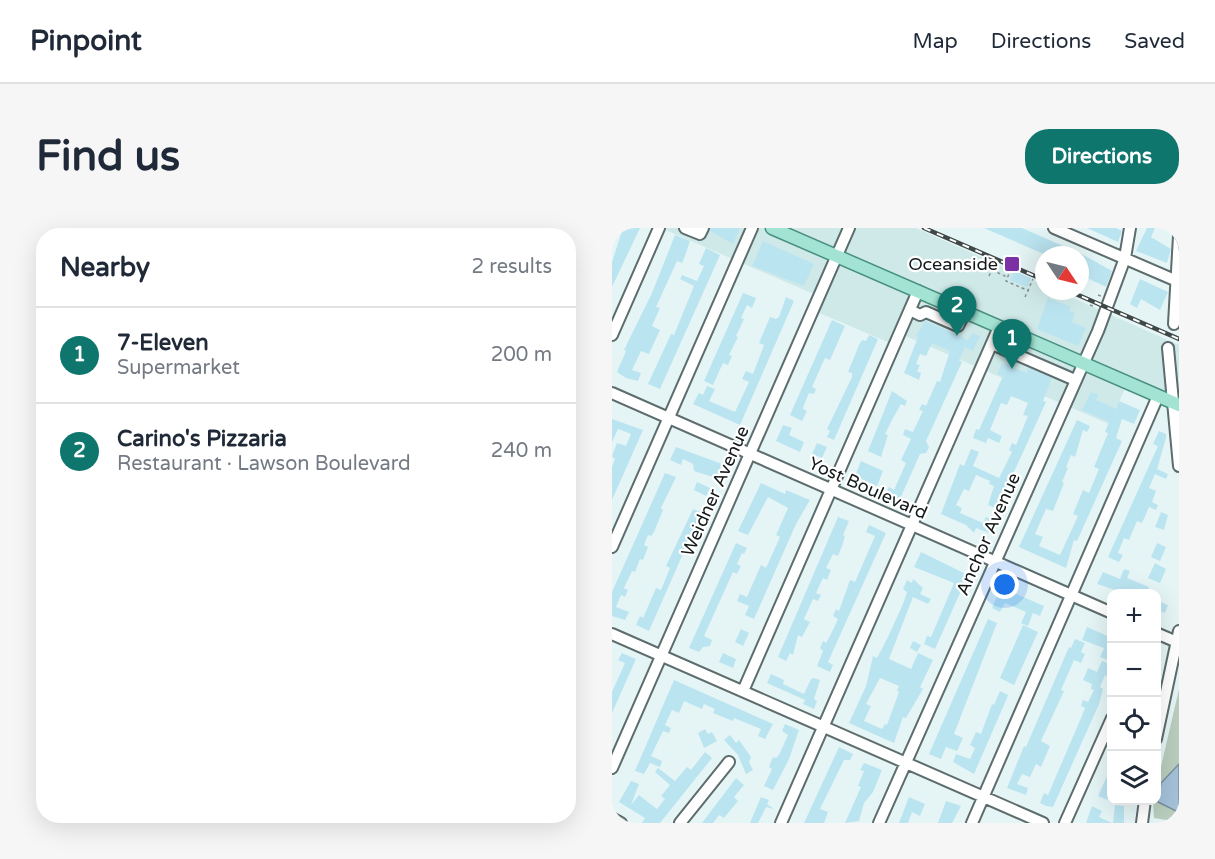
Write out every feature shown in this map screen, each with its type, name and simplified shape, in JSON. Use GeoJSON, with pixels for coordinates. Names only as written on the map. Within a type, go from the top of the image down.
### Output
{"type":"FeatureCollection","features":[{"type":"Feature","properties":{"kind":"main road"},"geometry":{"type":"LineString","coordinates":[[772,228],[1176,404]]}},
{"type":"Feature","properties":{"kind":"street"},"geometry":{"type":"LineString","coordinates":[[612,334],[659,228]]}},
{"type":"Feature","properties":{"kind":"street"},"geometry":{"type":"LineString","coordinates":[[685,228],[700,234],[703,228]]}},
{"type":"Feature","properties":{"kind":"street"},"geometry":{"type":"LineString","coordinates":[[612,547],[752,228]]}},
{"type":"Feature","properties":{"kind":"street","name":"Weidner Avenue"},"geometry":{"type":"LineString","coordinates":[[612,768],[849,228]]}},
{"type":"Feature","properties":{"kind":"street"},"geometry":{"type":"LineString","coordinates":[[1054,228],[1177,281]]}},
{"type":"Feature","properties":{"kind":"street","name":"Anchor Avenue"},"geometry":{"type":"LineString","coordinates":[[879,823],[1098,331],[1125,258],[1130,228]]}},
{"type":"Feature","properties":{"kind":"street"},"geometry":{"type":"LineString","coordinates":[[1174,324],[1179,235],[1177,228]]}},
{"type":"Feature","properties":{"kind":"street"},"geometry":{"type":"LineString","coordinates":[[743,691],[918,291]]}},
{"type":"Feature","properties":{"kind":"street"},"geometry":{"type":"LineString","coordinates":[[932,314],[938,300]]}},
{"type":"Feature","properties":{"kind":"street"},"geometry":{"type":"LineString","coordinates":[[910,310],[920,315],[926,312],[932,314],[963,328],[965,312]]}},
{"type":"Feature","properties":{"kind":"street"},"geometry":{"type":"LineString","coordinates":[[781,823],[999,327]]}},
{"type":"Feature","properties":{"kind":"street"},"geometry":{"type":"LineString","coordinates":[[1011,352],[1019,335]]}},
{"type":"Feature","properties":{"kind":"street"},"geometry":{"type":"LineString","coordinates":[[1025,358],[1031,341]]}},
{"type":"Feature","properties":{"kind":"street"},"geometry":{"type":"LineString","coordinates":[[992,344],[1075,380]]}},
{"type":"Feature","properties":{"kind":"street"},"geometry":{"type":"LineString","coordinates":[[1040,365],[1047,347]]}},
{"type":"Feature","properties":{"kind":"street"},"geometry":{"type":"LineString","coordinates":[[1168,348],[1176,404],[1179,466]]}},
{"type":"Feature","properties":{"kind":"street","name":"Yost Boulevard"},"geometry":{"type":"LineString","coordinates":[[612,393],[1107,611]]}},
{"type":"Feature","properties":{"kind":"street"},"geometry":{"type":"LineString","coordinates":[[972,823],[1158,396]]}},
{"type":"Feature","properties":{"kind":"street"},"geometry":{"type":"LineString","coordinates":[[612,634],[1043,823]]}},
{"type":"Feature","properties":{"kind":"street"},"geometry":{"type":"LineString","coordinates":[[1161,634],[1178,637],[1161,716]]}},
{"type":"Feature","properties":{"kind":"street"},"geometry":{"type":"LineString","coordinates":[[1065,823],[1107,729]]}},
{"type":"Feature","properties":{"kind":"street"},"geometry":{"type":"LineString","coordinates":[[680,823],[729,762]]}},
{"type":"Feature","properties":{"kind":"street"},"geometry":{"type":"LineString","coordinates":[[1142,823],[1144,805]]}},
{"type":"Feature","properties":{"kind":"street"},"geometry":{"type":"LineString","coordinates":[[612,818],[621,823]]}},
{"type":"Feature","properties":{"kind":"path"},"geometry":{"type":"LineString","coordinates":[[989,276],[995,263]]}},
{"type":"Feature","properties":{"kind":"path"},"geometry":{"type":"LineString","coordinates":[[1007,277],[1011,269]]}},
{"type":"Feature","properties":{"kind":"path"},"geometry":{"type":"LineString","coordinates":[[992,270],[1029,291]]}},
{"type":"Feature","properties":{"kind":"path"},"geometry":{"type":"LineString","coordinates":[[1024,297],[1033,279]]}},
{"type":"Feature","properties":{"kind":"shaded area"},"geometry":{"type":"Polygon","coordinates":[[[661,228],[916,228],[1035,281],[1035,300],[1077,300],[1179,345],[1179,462],[1171,404],[1127,384],[1109,424],[903,335],[897,346],[810,309],[816,295],[661,228]]]}},
{"type":"Feature","properties":{"kind":"green space"},"geometry":{"type":"Polygon","coordinates":[[[1179,689],[1179,764],[1174,769],[1179,822],[1154,818],[1153,805],[1161,805],[1161,767],[1179,689]]]}},
{"type":"Feature","properties":{"kind":"water"},"geometry":{"type":"Polygon","coordinates":[[[1179,764],[1179,810],[1176,811],[1161,804],[1161,783],[1179,764]]]}},
{"type":"Feature","properties":{"kind":"building"},"geometry":{"type":"Polygon","coordinates":[[[623,228],[640,228],[612,287],[612,262],[623,228]]]}},
{"type":"Feature","properties":{"kind":"building"},"geometry":{"type":"Polygon","coordinates":[[[710,228],[740,228],[733,244],[710,231],[710,228]]]}},
{"type":"Feature","properties":{"kind":"building"},"geometry":{"type":"Polygon","coordinates":[[[984,228],[1022,228],[1063,246],[1035,246],[1035,250],[984,228]]]}},
{"type":"Feature","properties":{"kind":"building"},"geometry":{"type":"Polygon","coordinates":[[[1087,228],[1116,228],[1122,231],[1118,242],[1087,228]]]}},
{"type":"Feature","properties":{"kind":"building"},"geometry":{"type":"Polygon","coordinates":[[[1147,228],[1155,228],[1151,237],[1171,249],[1167,263],[1136,251],[1147,228]]]}},
{"type":"Feature","properties":{"kind":"building"},"geometry":{"type":"Polygon","coordinates":[[[675,235],[690,241],[682,263],[677,261],[656,307],[660,308],[652,326],[660,330],[649,354],[641,351],[632,370],[641,373],[638,381],[626,378],[617,372],[626,351],[624,350],[652,293],[675,235]]]}},
{"type":"Feature","properties":{"kind":"building"},"geometry":{"type":"Polygon","coordinates":[[[763,241],[814,264],[804,286],[752,266],[763,241]]]}},
{"type":"Feature","properties":{"kind":"building"},"geometry":{"type":"Polygon","coordinates":[[[706,248],[720,255],[660,389],[648,384],[671,334],[674,335],[694,286],[680,279],[682,275],[697,281],[704,266],[699,264],[706,248]]]}},
{"type":"Feature","properties":{"kind":"building"},"geometry":{"type":"Polygon","coordinates":[[[1089,258],[1112,271],[1106,287],[1089,279],[1089,258]]]}},
{"type":"Feature","properties":{"kind":"building"},"geometry":{"type":"Polygon","coordinates":[[[1014,271],[1031,278],[1027,287],[1010,280],[1014,271]]]}},
{"type":"Feature","properties":{"kind":"building"},"geometry":{"type":"Polygon","coordinates":[[[1140,279],[1168,292],[1160,310],[1141,299],[1137,308],[1130,304],[1140,279]]]}},
{"type":"Feature","properties":{"kind":"building"},"geometry":{"type":"Polygon","coordinates":[[[743,293],[756,298],[752,308],[747,305],[741,318],[744,319],[736,336],[738,337],[729,355],[732,356],[728,365],[723,363],[713,385],[704,381],[743,293]]]}},
{"type":"Feature","properties":{"kind":"building"},"geometry":{"type":"Polygon","coordinates":[[[786,297],[794,301],[740,425],[693,404],[699,393],[703,395],[707,386],[715,389],[709,401],[735,412],[749,382],[742,379],[746,371],[753,374],[764,345],[759,343],[770,317],[776,319],[779,317],[786,297]]]}},
{"type":"Feature","properties":{"kind":"building"},"geometry":{"type":"Polygon","coordinates":[[[1047,300],[1071,307],[1069,311],[1075,313],[1072,322],[1086,328],[1078,346],[1037,329],[1047,300]]]}},
{"type":"Feature","properties":{"kind":"building"},"geometry":{"type":"Polygon","coordinates":[[[832,320],[845,326],[830,360],[825,358],[824,360],[812,387],[816,389],[814,394],[809,393],[803,409],[807,411],[802,421],[790,415],[832,320]]]}},
{"type":"Feature","properties":{"kind":"building"},"geometry":{"type":"Polygon","coordinates":[[[925,321],[968,340],[972,333],[980,336],[973,351],[965,347],[959,360],[962,362],[926,441],[929,447],[926,453],[920,454],[899,501],[885,495],[889,487],[894,490],[906,463],[901,460],[911,439],[903,435],[905,429],[913,432],[923,411],[919,410],[922,404],[926,406],[937,381],[940,382],[950,351],[932,343],[926,356],[920,354],[916,364],[920,365],[917,371],[921,373],[919,380],[904,373],[918,337],[916,336],[925,321]]]}},
{"type":"Feature","properties":{"kind":"building"},"geometry":{"type":"Polygon","coordinates":[[[869,335],[878,339],[834,440],[827,437],[830,431],[827,429],[852,377],[852,373],[848,372],[859,345],[862,340],[866,341],[869,335]]]}},
{"type":"Feature","properties":{"kind":"building"},"geometry":{"type":"Polygon","coordinates":[[[1002,363],[1027,373],[1029,368],[1052,378],[1043,401],[1046,402],[997,509],[988,505],[994,486],[989,484],[990,481],[976,475],[969,491],[964,489],[956,505],[962,508],[960,513],[983,523],[986,517],[994,520],[989,533],[976,528],[974,533],[966,525],[941,514],[960,464],[964,466],[971,449],[979,452],[973,466],[999,478],[1012,452],[1009,450],[1012,443],[1016,445],[1028,416],[1023,415],[1028,403],[1011,396],[1007,405],[1001,403],[990,430],[1002,436],[999,443],[988,438],[986,443],[973,438],[976,429],[979,430],[1003,376],[997,374],[1002,363]]]}},
{"type":"Feature","properties":{"kind":"building"},"geometry":{"type":"Polygon","coordinates":[[[892,391],[907,401],[905,406],[901,404],[885,434],[888,435],[881,457],[868,451],[892,391]]]}},
{"type":"Feature","properties":{"kind":"building"},"geometry":{"type":"Polygon","coordinates":[[[1091,392],[1099,395],[1096,400],[1116,409],[1119,401],[1140,410],[1134,424],[1122,419],[1116,438],[1122,441],[1077,541],[1074,540],[1066,568],[1019,547],[1077,420],[1090,426],[1087,432],[1083,430],[1075,457],[1071,455],[1062,482],[1064,483],[1053,511],[1046,509],[1035,534],[1043,537],[1039,546],[1060,555],[1078,516],[1073,514],[1083,490],[1089,493],[1099,469],[1094,467],[1108,433],[1105,432],[1109,422],[1082,410],[1091,392]]]}},
{"type":"Feature","properties":{"kind":"building"},"geometry":{"type":"Polygon","coordinates":[[[612,419],[643,430],[612,500],[612,467],[615,459],[612,456],[617,443],[626,446],[631,434],[618,429],[612,442],[612,419]]]}},
{"type":"Feature","properties":{"kind":"building"},"geometry":{"type":"Polygon","coordinates":[[[783,425],[792,428],[789,435],[804,442],[800,452],[776,441],[783,425]]]}},
{"type":"Feature","properties":{"kind":"building"},"geometry":{"type":"Polygon","coordinates":[[[1159,431],[1166,434],[1166,438],[1157,469],[1168,474],[1166,479],[1155,474],[1149,488],[1156,491],[1152,502],[1158,505],[1156,510],[1149,507],[1142,523],[1137,521],[1129,540],[1124,538],[1118,553],[1123,555],[1119,562],[1108,557],[1158,446],[1153,444],[1159,431]]]}},
{"type":"Feature","properties":{"kind":"building"},"geometry":{"type":"Polygon","coordinates":[[[817,443],[827,447],[822,458],[812,454],[817,443]]]}},
{"type":"Feature","properties":{"kind":"building"},"geometry":{"type":"Polygon","coordinates":[[[676,447],[722,464],[716,478],[694,471],[693,464],[683,459],[681,465],[670,460],[676,447]]]}},
{"type":"Feature","properties":{"kind":"building"},"geometry":{"type":"Polygon","coordinates":[[[861,461],[883,471],[877,486],[855,476],[861,461]]]}},
{"type":"Feature","properties":{"kind":"building"},"geometry":{"type":"Polygon","coordinates":[[[665,473],[676,477],[661,508],[663,510],[654,532],[651,536],[648,535],[644,545],[648,547],[643,560],[640,559],[635,572],[632,571],[624,588],[628,590],[625,597],[621,595],[616,607],[629,612],[625,620],[612,616],[612,592],[665,473]]]}},
{"type":"Feature","properties":{"kind":"building"},"geometry":{"type":"Polygon","coordinates":[[[697,482],[710,488],[706,496],[694,490],[697,482]]]}},
{"type":"Feature","properties":{"kind":"building"},"geometry":{"type":"Polygon","coordinates":[[[761,483],[785,494],[786,490],[810,500],[796,524],[754,619],[745,615],[749,606],[737,601],[740,594],[747,597],[761,565],[766,568],[780,537],[776,535],[788,508],[768,497],[748,535],[738,531],[761,483]]]}},
{"type":"Feature","properties":{"kind":"building"},"geometry":{"type":"Polygon","coordinates":[[[693,509],[706,514],[693,531],[649,631],[636,625],[640,616],[643,618],[656,588],[661,590],[670,568],[666,566],[693,509]]]}},
{"type":"Feature","properties":{"kind":"building"},"geometry":{"type":"Polygon","coordinates":[[[1161,512],[1168,515],[1164,530],[1155,527],[1161,512]]]}},
{"type":"Feature","properties":{"kind":"building"},"geometry":{"type":"Polygon","coordinates":[[[838,517],[849,521],[843,535],[845,536],[842,546],[838,556],[833,554],[826,568],[831,570],[827,580],[823,578],[816,593],[821,595],[818,601],[813,599],[804,619],[810,622],[802,637],[798,635],[793,655],[790,653],[786,661],[778,657],[838,517]]]}},
{"type":"Feature","properties":{"kind":"building"},"geometry":{"type":"Polygon","coordinates":[[[869,525],[886,533],[828,662],[833,665],[830,672],[817,666],[823,651],[820,648],[823,641],[826,643],[830,636],[838,619],[833,616],[836,609],[839,611],[850,580],[855,582],[875,536],[866,532],[869,525]]]}},
{"type":"Feature","properties":{"kind":"building"},"geometry":{"type":"Polygon","coordinates":[[[736,543],[747,548],[737,564],[741,566],[737,574],[733,572],[704,636],[712,640],[710,646],[703,647],[699,652],[689,648],[736,543]]]}},
{"type":"Feature","properties":{"kind":"building"},"geometry":{"type":"Polygon","coordinates":[[[1157,543],[1166,547],[1160,561],[1151,557],[1157,543]]]}},
{"type":"Feature","properties":{"kind":"building"},"geometry":{"type":"Polygon","coordinates":[[[921,552],[968,575],[935,649],[924,644],[927,636],[931,637],[954,583],[914,567],[921,552]]]}},
{"type":"Feature","properties":{"kind":"building"},"geometry":{"type":"Polygon","coordinates":[[[1155,563],[1166,569],[1160,583],[1148,578],[1155,563]]]}},
{"type":"Feature","properties":{"kind":"building"},"geometry":{"type":"Polygon","coordinates":[[[1124,569],[1130,571],[1127,578],[1149,587],[1148,589],[1112,589],[1097,584],[1103,572],[1120,579],[1124,569]]]}},
{"type":"Feature","properties":{"kind":"building"},"geometry":{"type":"Polygon","coordinates":[[[913,579],[923,588],[920,594],[931,599],[928,604],[913,597],[889,659],[911,669],[918,653],[933,660],[920,687],[923,689],[906,718],[903,717],[894,743],[849,723],[866,686],[873,656],[877,658],[903,604],[907,592],[903,589],[907,580],[912,583],[913,579]],[[880,678],[866,704],[871,706],[864,721],[882,729],[885,724],[887,725],[899,686],[880,678]]]}},
{"type":"Feature","properties":{"kind":"building"},"geometry":{"type":"Polygon","coordinates":[[[1001,587],[1044,606],[1040,616],[1033,613],[1028,626],[1021,623],[1026,612],[1005,603],[1000,612],[992,608],[1001,587]]]}},
{"type":"Feature","properties":{"kind":"building"},"geometry":{"type":"Polygon","coordinates":[[[1161,602],[1168,605],[1165,613],[1161,612],[1161,602]]]}},
{"type":"Feature","properties":{"kind":"building"},"geometry":{"type":"Polygon","coordinates":[[[988,619],[997,623],[954,734],[963,738],[957,751],[946,747],[941,759],[929,754],[988,619]]]}},
{"type":"Feature","properties":{"kind":"building"},"geometry":{"type":"Polygon","coordinates":[[[1023,625],[1038,632],[1014,685],[1000,678],[1023,625]]]}},
{"type":"Feature","properties":{"kind":"building"},"geometry":{"type":"Polygon","coordinates":[[[1087,627],[1107,636],[1107,660],[1100,657],[1104,648],[1082,640],[1087,627]]]}},
{"type":"Feature","properties":{"kind":"building"},"geometry":{"type":"Polygon","coordinates":[[[741,629],[749,633],[743,646],[735,642],[741,629]]]}},
{"type":"Feature","properties":{"kind":"building"},"geometry":{"type":"Polygon","coordinates":[[[1075,639],[1085,643],[1081,652],[1085,654],[1081,663],[1074,660],[1061,690],[1064,691],[1041,741],[1050,746],[1041,767],[1036,764],[1030,777],[1022,774],[1017,784],[1028,788],[1026,795],[1007,788],[1069,647],[1071,648],[1075,639]]]}},
{"type":"Feature","properties":{"kind":"building"},"geometry":{"type":"Polygon","coordinates":[[[913,641],[921,645],[917,652],[910,648],[913,641]]]}},
{"type":"Feature","properties":{"kind":"building"},"geometry":{"type":"Polygon","coordinates":[[[622,653],[636,659],[612,713],[612,692],[625,663],[618,660],[622,653]]]}},
{"type":"Feature","properties":{"kind":"building"},"geometry":{"type":"Polygon","coordinates":[[[723,653],[736,659],[733,668],[719,662],[723,653]]]}},
{"type":"Feature","properties":{"kind":"building"},"geometry":{"type":"Polygon","coordinates":[[[1102,661],[1107,663],[1107,676],[1105,675],[1100,687],[1103,689],[1099,704],[1053,807],[1046,806],[1040,803],[1044,793],[1048,795],[1081,718],[1085,708],[1081,706],[1083,700],[1088,702],[1094,690],[1091,689],[1092,684],[1083,680],[1088,668],[1097,672],[1102,661]]]}},
{"type":"Feature","properties":{"kind":"building"},"geometry":{"type":"Polygon","coordinates":[[[771,674],[784,680],[783,684],[804,694],[811,679],[820,680],[814,699],[817,701],[814,709],[803,704],[805,700],[767,683],[771,674]]]}},
{"type":"Feature","properties":{"kind":"building"},"geometry":{"type":"Polygon","coordinates":[[[674,680],[773,724],[765,739],[758,736],[761,729],[734,718],[733,721],[713,713],[715,709],[704,704],[702,709],[684,701],[679,713],[672,710],[665,725],[671,728],[669,733],[663,731],[651,756],[662,761],[660,767],[650,763],[644,774],[635,771],[674,680]]]}},
{"type":"Feature","properties":{"kind":"building"},"geometry":{"type":"Polygon","coordinates":[[[1000,691],[1008,695],[974,774],[953,762],[956,754],[970,759],[975,748],[970,745],[976,732],[981,734],[992,704],[994,705],[1000,691]]]}},
{"type":"Feature","properties":{"kind":"building"},"geometry":{"type":"Polygon","coordinates":[[[785,724],[799,730],[789,759],[773,790],[764,786],[772,769],[769,767],[773,757],[776,758],[779,755],[788,735],[782,731],[785,724]]]}},
{"type":"Feature","properties":{"kind":"building"},"geometry":{"type":"Polygon","coordinates":[[[705,729],[708,734],[712,732],[717,741],[704,748],[698,733],[705,729]]]}},
{"type":"Feature","properties":{"kind":"building"},"geometry":{"type":"Polygon","coordinates":[[[730,735],[736,743],[739,740],[751,757],[749,762],[753,770],[746,774],[738,755],[724,740],[730,735]]]}},
{"type":"Feature","properties":{"kind":"building"},"geometry":{"type":"Polygon","coordinates":[[[839,747],[853,754],[850,760],[844,760],[820,809],[828,812],[824,823],[804,823],[839,747]]]}},
{"type":"Feature","properties":{"kind":"building"},"geometry":{"type":"Polygon","coordinates":[[[705,752],[712,758],[660,823],[642,823],[645,818],[619,802],[631,781],[639,784],[631,805],[639,795],[657,809],[665,799],[661,796],[670,785],[655,772],[658,768],[675,781],[687,767],[691,770],[705,752]]]}},
{"type":"Feature","properties":{"kind":"building"},"geometry":{"type":"Polygon","coordinates":[[[864,763],[882,770],[873,792],[864,803],[859,821],[845,823],[861,787],[858,786],[864,771],[860,770],[864,763]]]}},
{"type":"Feature","properties":{"kind":"building"},"geometry":{"type":"Polygon","coordinates":[[[1107,776],[1107,800],[1098,796],[1107,776]]]}},
{"type":"Feature","properties":{"kind":"building"},"geometry":{"type":"Polygon","coordinates":[[[736,778],[744,785],[734,797],[738,801],[724,818],[719,815],[713,823],[702,823],[736,778]]]}},
{"type":"Feature","properties":{"kind":"building"},"geometry":{"type":"Polygon","coordinates":[[[761,797],[769,800],[767,804],[774,809],[766,807],[758,823],[750,823],[761,797]]]}},
{"type":"Feature","properties":{"kind":"building"},"geometry":{"type":"Polygon","coordinates":[[[909,797],[925,804],[920,816],[912,812],[908,823],[899,823],[909,797]]]}},
{"type":"Feature","properties":{"kind":"building"},"geometry":{"type":"Polygon","coordinates":[[[946,801],[961,806],[952,823],[938,823],[946,801]]]}},
{"type":"Feature","properties":{"kind":"building"},"geometry":{"type":"Polygon","coordinates":[[[1115,805],[1124,806],[1124,823],[1113,823],[1115,805]]]}},
{"type":"Feature","properties":{"kind":"building"},"geometry":{"type":"Polygon","coordinates":[[[1092,806],[1102,811],[1099,817],[1112,823],[1086,823],[1092,806]]]}},
{"type":"Feature","properties":{"kind":"railway"},"geometry":{"type":"LineString","coordinates":[[924,228],[1035,276]]}},
{"type":"Feature","properties":{"kind":"railway"},"geometry":{"type":"LineString","coordinates":[[1089,300],[1179,339]]}},
{"type":"Feature","properties":{"kind":"place","name":"Oceanside"},"geometry":{"type":"Point","coordinates":[1012,264]}},
{"type":"Feature","properties":{"kind":"place","name":"Carino's Pizzaria"},"geometry":{"type":"Point","coordinates":[957,336]}},
{"type":"Feature","properties":{"kind":"place","name":"7-Eleven"},"geometry":{"type":"Point","coordinates":[1012,369]}}]}
